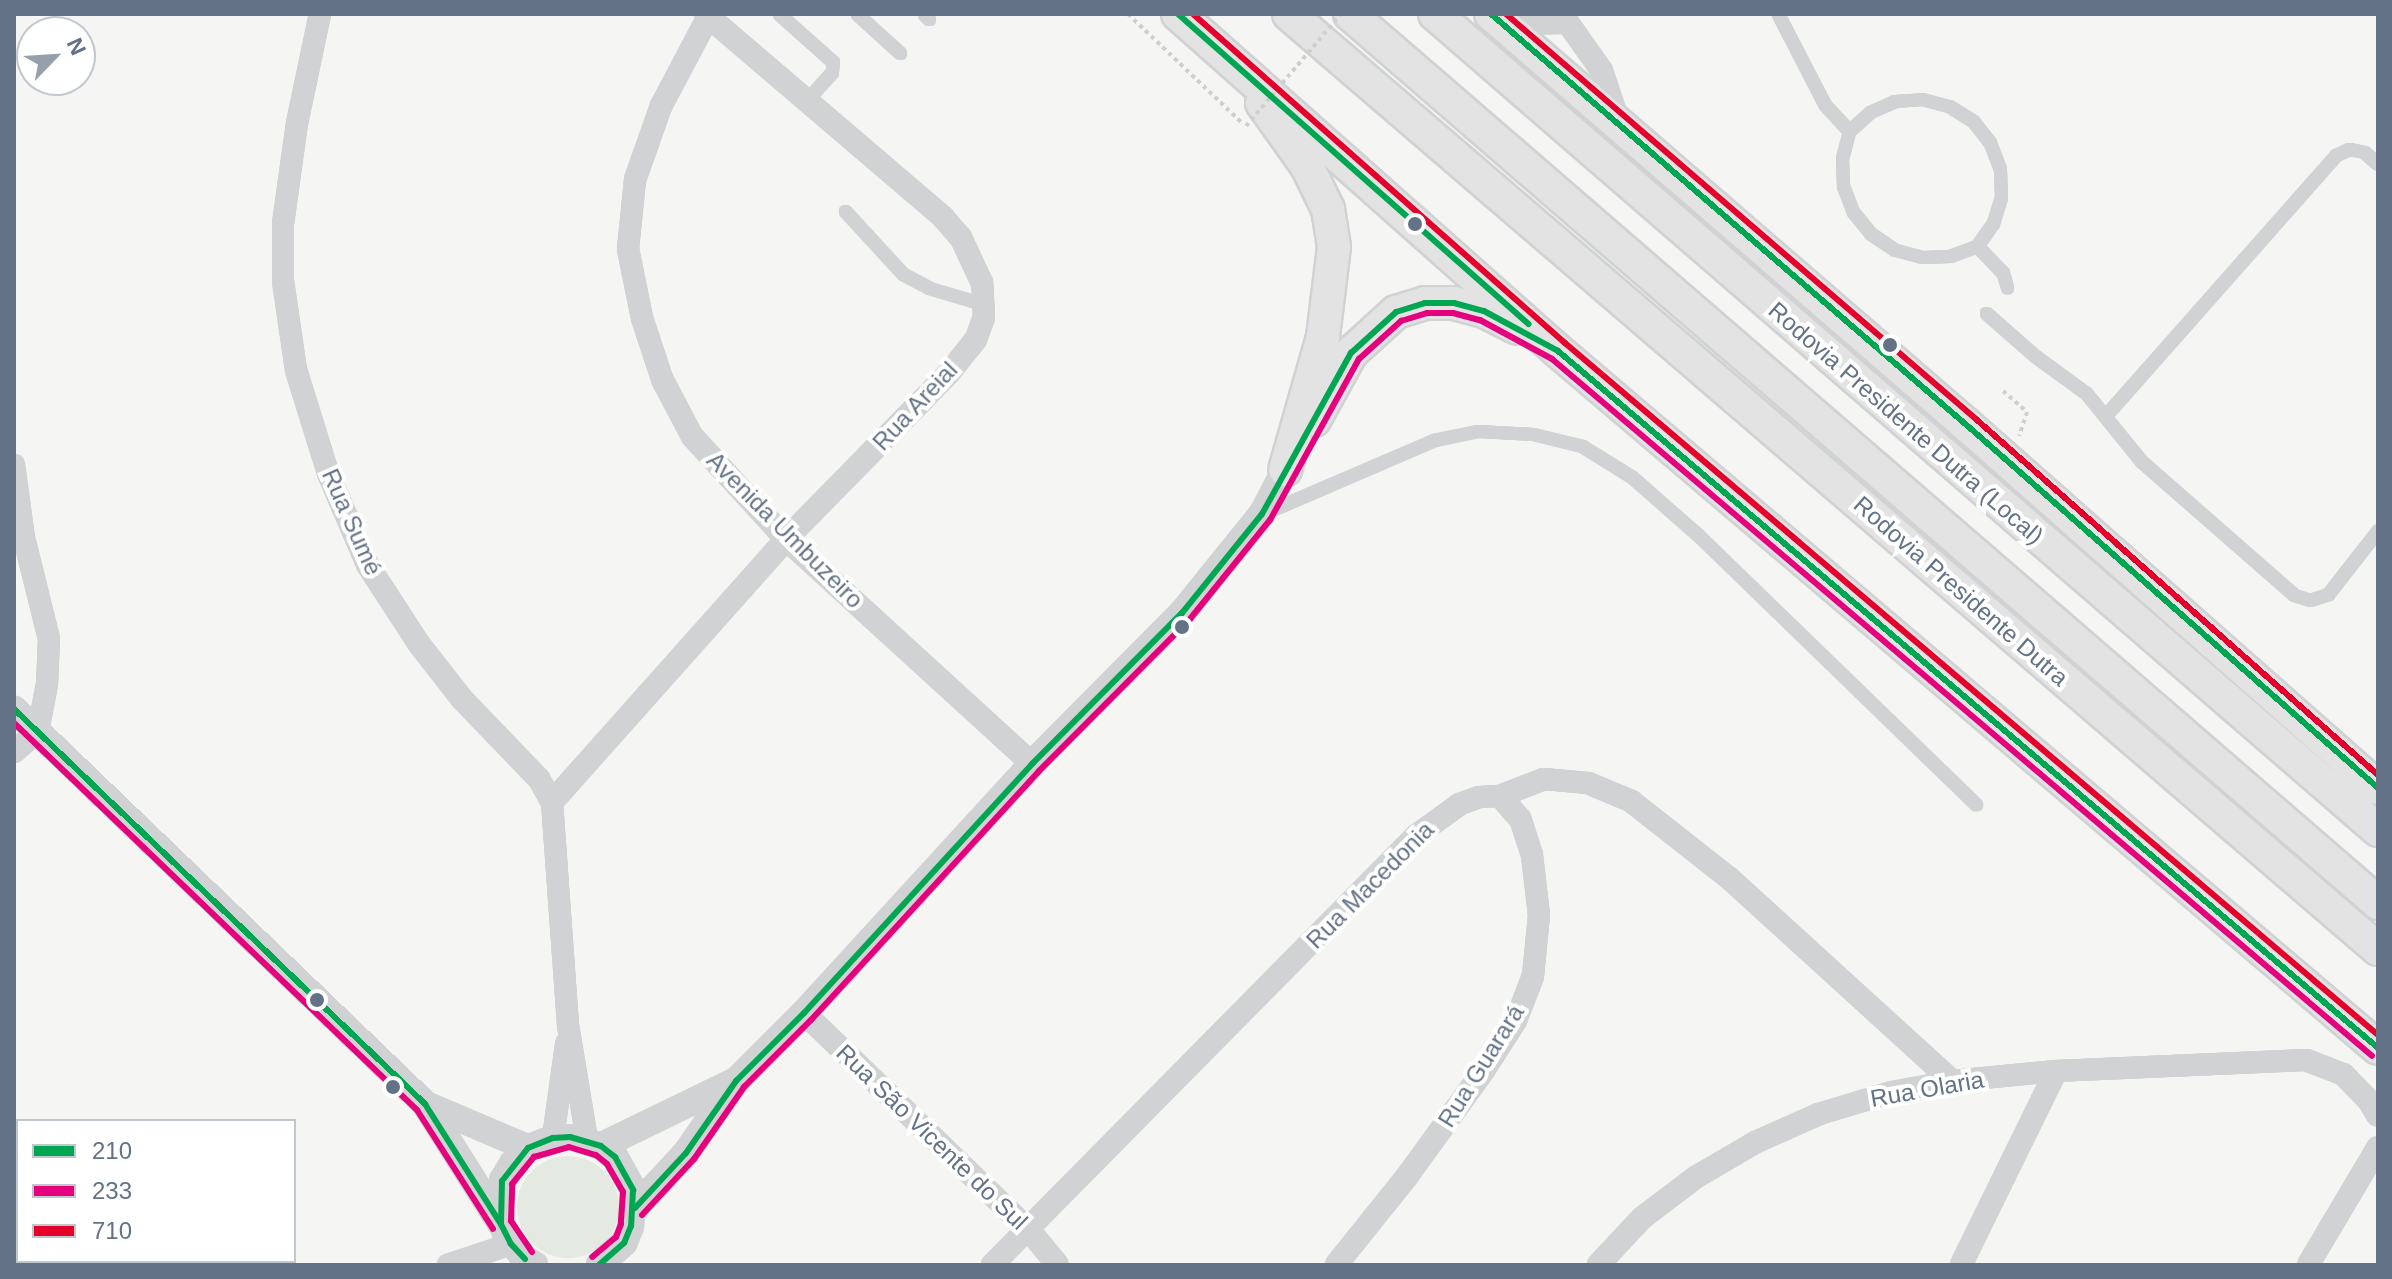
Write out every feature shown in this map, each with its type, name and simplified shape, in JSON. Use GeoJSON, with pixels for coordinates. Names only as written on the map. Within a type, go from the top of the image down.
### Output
{"type":"FeatureCollection","features":[{"type":"Feature","properties":{"kind":"highway"},"geometry":{"type":"LineString","coordinates":[[1178,14],[1558,351],[2378,1048]]}},
{"type":"Feature","properties":{"kind":"highway","name":"Rodovia Presidente Dutra"},"geometry":{"type":"LineString","coordinates":[[1289,14],[2378,949]]}},
{"type":"Feature","properties":{"kind":"highway","name":"Rodovia Presidente Dutra"},"geometry":{"type":"LineString","coordinates":[[1350,14],[2378,903]]}},
{"type":"Feature","properties":{"kind":"highway","name":"Rodovia Presidente Dutra (Local)"},"geometry":{"type":"LineString","coordinates":[[1435,14],[2378,830]]}},
{"type":"Feature","properties":{"kind":"highway"},"geometry":{"type":"LineString","coordinates":[[1497,19],[1970,428],[2378,788]]}},
{"type":"Feature","properties":{"kind":"highway"},"geometry":{"type":"LineString","coordinates":[[1232,63],[1307,166],[1328,209],[1334,247],[1323,337],[1285,470]]}},
{"type":"Feature","properties":{"kind":"highway"},"geometry":{"type":"LineString","coordinates":[[1285,470],[1351,353],[1396,312],[1425,303],[1454,303],[1484,311],[1558,351]]}},
{"type":"Feature","properties":{"kind":"street","name":"Rua Sumé"},"geometry":{"type":"LineString","coordinates":[[320,14],[297,123],[283,224],[283,281],[296,370],[328,473],[367,564],[419,644],[462,699],[539,779],[552,802]]}},
{"type":"Feature","properties":{"kind":"street","name":"Rua Areial"},"geometry":{"type":"LineString","coordinates":[[552,802],[786,539],[949,373],[976,339],[984,317],[982,283],[961,238],[943,217],[707,16]]}},
{"type":"Feature","properties":{"kind":"street","name":"Avenida Umbuzeiro"},"geometry":{"type":"LineString","coordinates":[[707,16],[661,106],[635,180],[628,249],[642,318],[662,379],[692,436],[786,539],[1032,764]]}},
{"type":"Feature","properties":{"kind":"street"},"geometry":{"type":"LineString","coordinates":[[1497,19],[1571,19],[1602,71],[1621,127]]}},
{"type":"Feature","properties":{"kind":"street"},"geometry":{"type":"LineString","coordinates":[[14,465],[24,538],[49,639],[47,684],[38,731],[14,752]]}},
{"type":"Feature","properties":{"kind":"street"},"geometry":{"type":"LineString","coordinates":[[599,1265],[624,1243],[635,1208],[686,1153],[736,1081],[804,1013],[1032,764],[1182,613],[1262,514],[1285,470]]}},
{"type":"Feature","properties":{"kind":"street"},"geometry":{"type":"LineString","coordinates":[[14,709],[425,1104],[506,1234],[535,1265]]}},
{"type":"Feature","properties":{"kind":"street","name":"Rua Macedonia"},"geometry":{"type":"LineString","coordinates":[[992,1265],[1417,835],[1460,804],[1479,797],[1500,796],[1544,779],[1588,783],[1631,801],[1729,878],[1952,1081]]}},
{"type":"Feature","properties":{"kind":"street","name":"Rua Guarará"},"geometry":{"type":"LineString","coordinates":[[1336,1265],[1484,1070],[1516,1020],[1533,976],[1539,915],[1532,855],[1520,819],[1500,796]]}},
{"type":"Feature","properties":{"kind":"street"},"geometry":{"type":"LineString","coordinates":[[552,802],[568,1025],[594,1143],[626,1172],[635,1208]]}},
{"type":"Feature","properties":{"kind":"street","name":"Rua São Vicente do Sul"},"geometry":{"type":"LineString","coordinates":[[804,1013],[1029,1230],[1058,1265]]}},
{"type":"Feature","properties":{"kind":"street"},"geometry":{"type":"LineString","coordinates":[[553,1138],[568,1025]]}},
{"type":"Feature","properties":{"kind":"street","name":"Rua Olaria"},"geometry":{"type":"LineString","coordinates":[[1598,1265],[1642,1218],[1696,1177],[1756,1142],[1819,1114],[1877,1096],[1952,1081],[2056,1071],[2306,1060],[2343,1074],[2369,1101],[2378,1116]]}},
{"type":"Feature","properties":{"kind":"street"},"geometry":{"type":"LineString","coordinates":[[1961,1265],[2056,1071]]}},
{"type":"Feature","properties":{"kind":"street"},"geometry":{"type":"LineString","coordinates":[[506,1234],[499,1202],[502,1181],[513,1163],[528,1148],[553,1138],[594,1143],[736,1081]]}},
{"type":"Feature","properties":{"kind":"street"},"geometry":{"type":"LineString","coordinates":[[425,1104],[528,1148]]}},
{"type":"Feature","properties":{"kind":"street"},"geometry":{"type":"LineString","coordinates":[[2308,1265],[2378,1147]]}},
{"type":"Feature","properties":{"kind":"street"},"geometry":{"type":"LineString","coordinates":[[448,1265],[506,1234]]}},
{"type":"Feature","properties":{"kind":"lane"},"geometry":{"type":"LineString","coordinates":[[779,14],[833,62],[832,72],[806,101]]}},
{"type":"Feature","properties":{"kind":"lane"},"geometry":{"type":"LineString","coordinates":[[857,14],[900,53]]}},
{"type":"Feature","properties":{"kind":"lane"},"geometry":{"type":"LineString","coordinates":[[1778,14],[1825,105],[1849,131]]}},
{"type":"Feature","properties":{"kind":"lane"},"geometry":{"type":"LineString","coordinates":[[1922,99],[1949,106],[1973,121],[1990,143],[2001,197],[1993,223],[1977,246],[1950,256],[1922,257],[1895,250],[1871,234],[1853,212],[1843,186],[1842,158],[1849,131],[1870,112],[1895,101],[1922,99]]}},
{"type":"Feature","properties":{"kind":"lane"},"geometry":{"type":"LineString","coordinates":[[2105,416],[2336,155],[2349,149],[2364,152],[2378,164]]}},
{"type":"Feature","properties":{"kind":"lane"},"geometry":{"type":"LineString","coordinates":[[845,211],[903,274],[929,288],[983,304]]}},
{"type":"Feature","properties":{"kind":"lane"},"geometry":{"type":"LineString","coordinates":[[1977,246],[2003,273],[2007,287]]}},
{"type":"Feature","properties":{"kind":"lane"},"geometry":{"type":"LineString","coordinates":[[1986,313],[2035,356],[2086,393],[2141,461],[2294,595],[2310,600],[2328,594],[2378,530]]}},
{"type":"Feature","properties":{"kind":"lane"},"geometry":{"type":"LineString","coordinates":[[1262,514],[1434,440],[1478,431],[1533,434],[1582,446],[1632,477],[1698,535],[1976,804]]}},
{"type":"Feature","properties":{"kind":"path"},"geometry":{"type":"LineString","coordinates":[[1128,14],[1246,126],[1341,14]]}},
{"type":"Feature","properties":{"kind":"shaded area"},"geometry":{"type":"Polygon","coordinates":[[[568,1156],[587,1160],[604,1171],[615,1188],[619,1207],[615,1226],[604,1243],[587,1254],[568,1258],[549,1254],[532,1243],[521,1226],[517,1207],[521,1188],[532,1171],[549,1160],[568,1156]]]}},
{"type":"Feature","properties":{"kind":"transit line","name":"210"},"geometry":{"type":"LineString","coordinates":[[1178,14],[1528,324]]}},
{"type":"Feature","properties":{"kind":"transit line","name":"710"},"geometry":{"type":"LineString","coordinates":[[1193,14],[1565,343],[2378,1035]]}},
{"type":"Feature","properties":{"kind":"transit line","name":"210"},"geometry":{"type":"LineString","coordinates":[[1491,14],[1970,428],[2378,788]]}},
{"type":"Feature","properties":{"kind":"transit line","name":"710"},"geometry":{"type":"LineString","coordinates":[[1506,14],[1977,420],[2378,775]]}},
{"type":"Feature","properties":{"kind":"transit line","name":"210"},"geometry":{"type":"LineString","coordinates":[[635,1208],[686,1153],[736,1081],[804,1013],[1032,764],[1182,613],[1262,514],[1351,353],[1396,312],[1425,303],[1454,303],[1484,311],[1558,351],[2378,1048]]}},
{"type":"Feature","properties":{"kind":"transit line","name":"233"},"geometry":{"type":"LineString","coordinates":[[642,1215],[694,1159],[744,1087],[811,1020],[1039,771],[1190,619],[1270,520],[1359,359],[1401,321],[1427,313],[1453,313],[1480,320],[1552,359],[2372,1056]]}},
{"type":"Feature","properties":{"kind":"transit line","name":"210"},"geometry":{"type":"LineString","coordinates":[[14,709],[425,1104],[501,1224]]}},
{"type":"Feature","properties":{"kind":"transit line","name":"233"},"geometry":{"type":"LineString","coordinates":[[14,723],[417,1110],[493,1229]]}},
{"type":"Feature","properties":{"kind":"transit line","name":"210"},"geometry":{"type":"LineString","coordinates":[[525,1259],[511,1244],[501,1224],[502,1181],[528,1148],[553,1138],[570,1137],[601,1146],[615,1157],[633,1190],[631,1226],[624,1243],[599,1265]]}},
{"type":"Feature","properties":{"kind":"transit line","name":"233"},"geometry":{"type":"LineString","coordinates":[[532,1252],[511,1221],[512,1184],[534,1157],[569,1147],[596,1155],[607,1164],[623,1192],[621,1224],[616,1237],[592,1257]]}}]}
